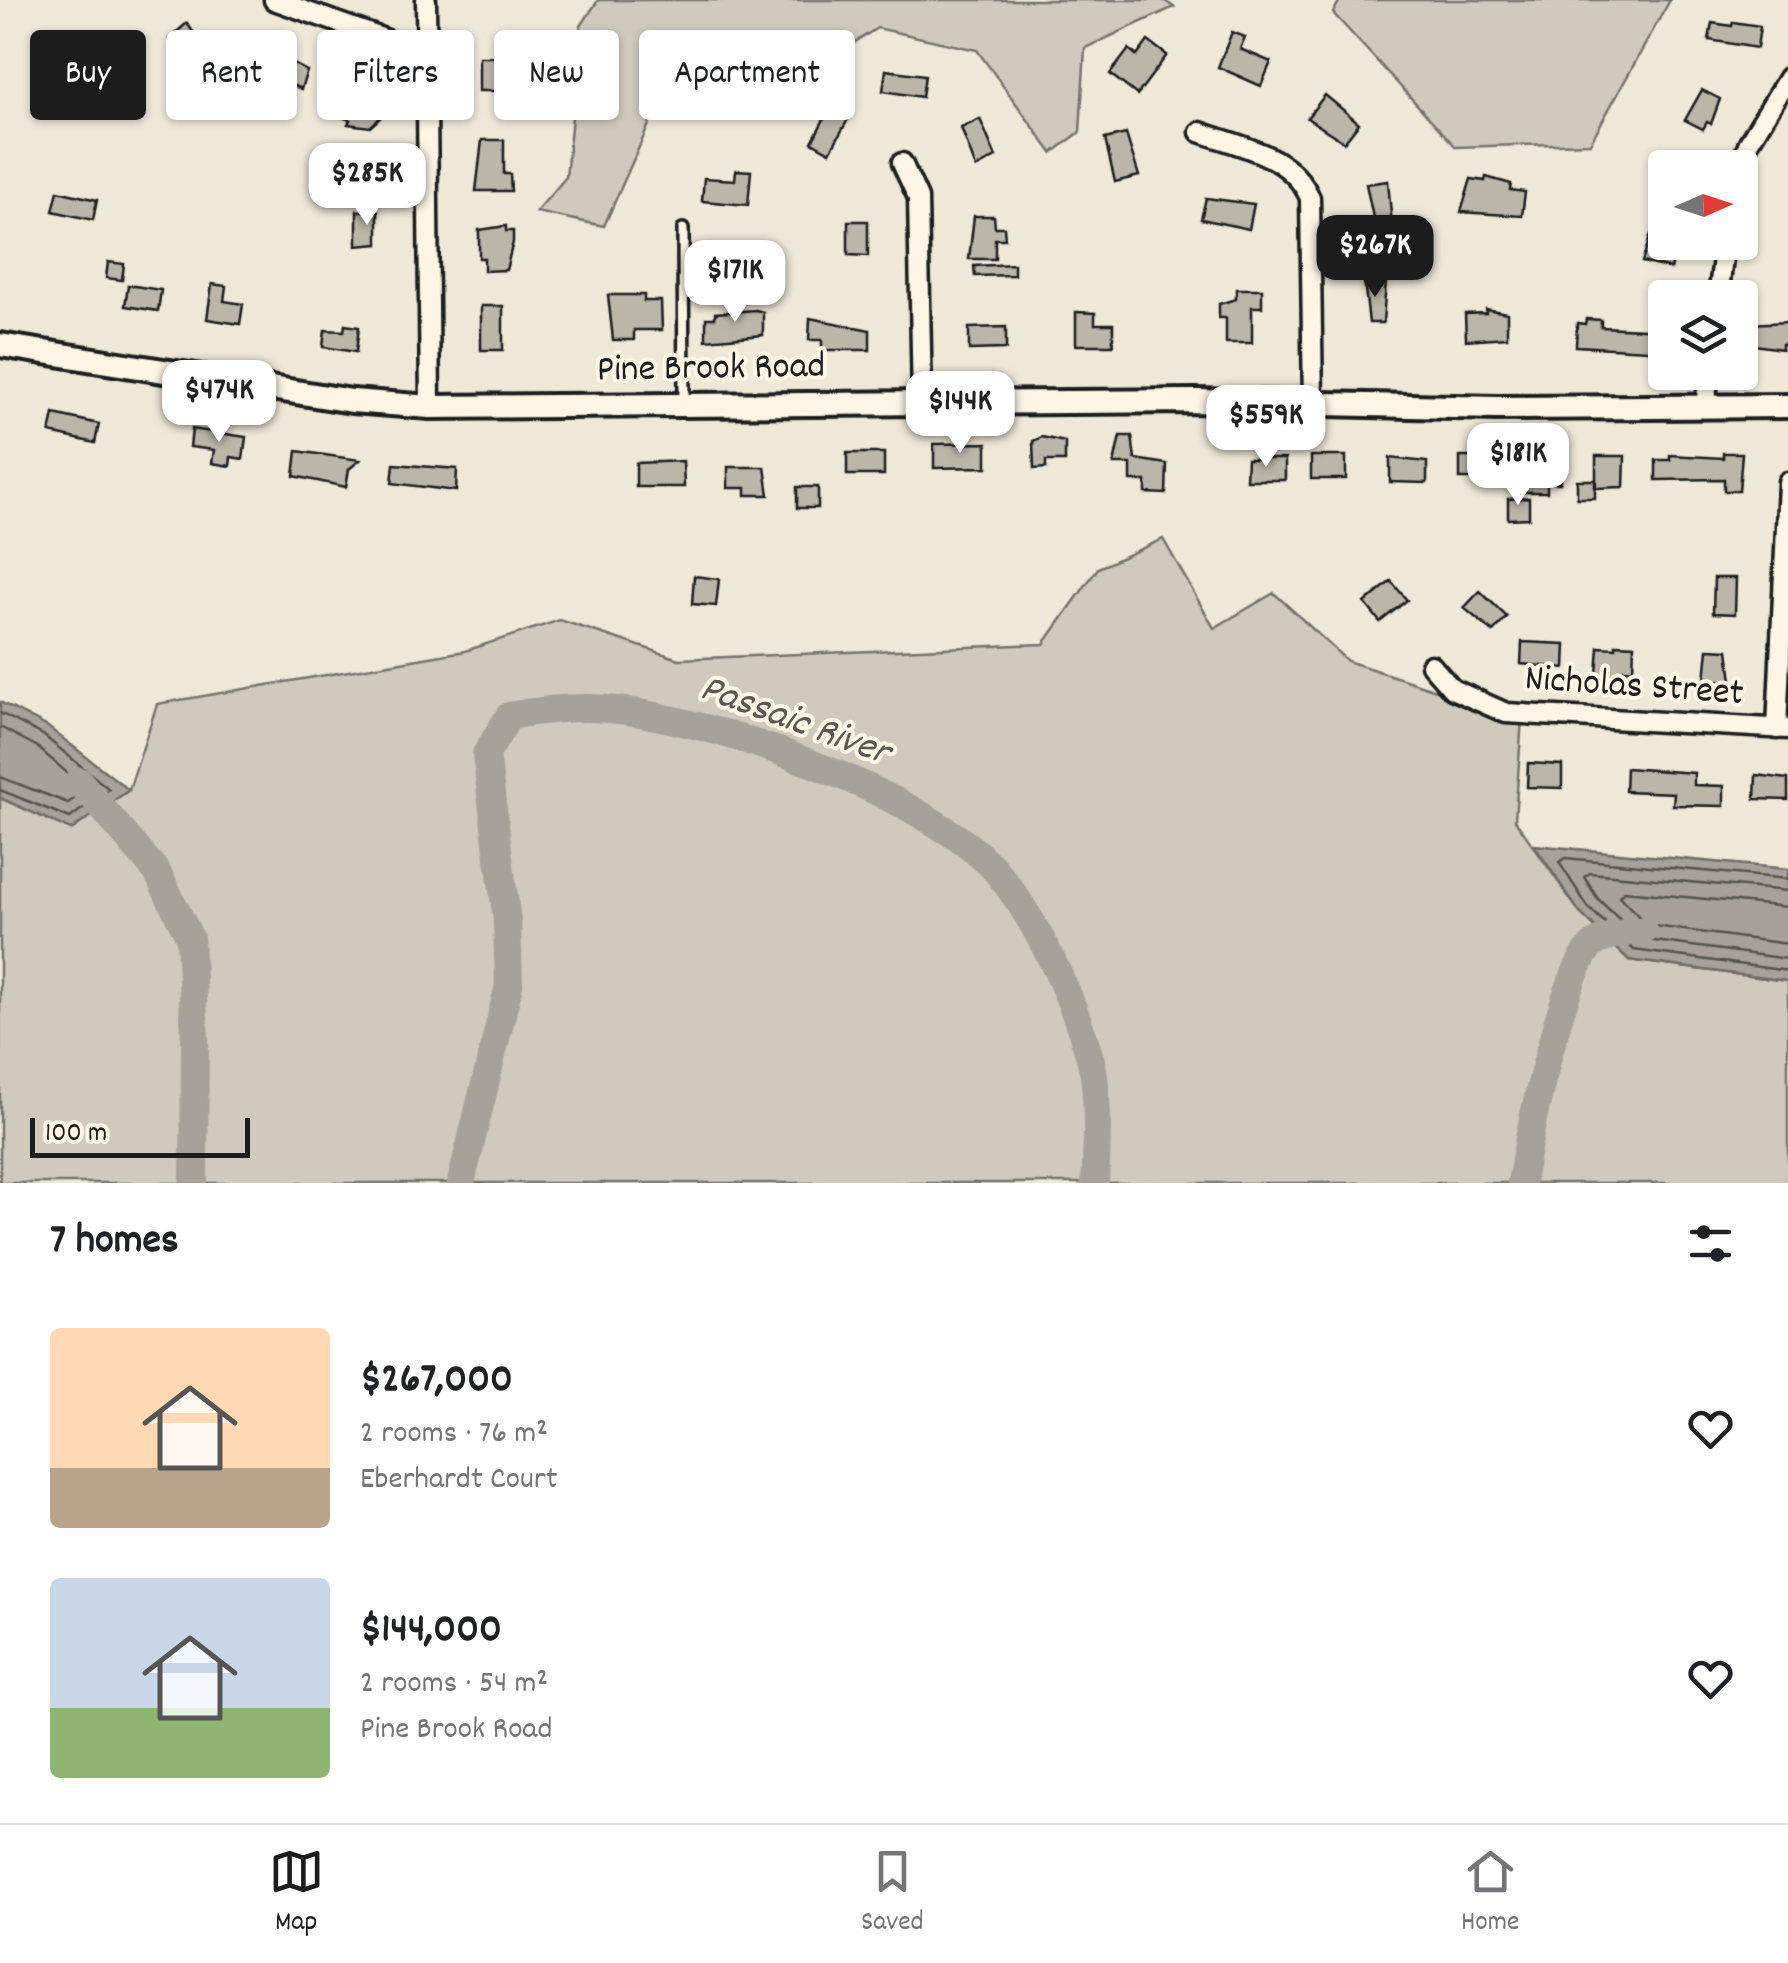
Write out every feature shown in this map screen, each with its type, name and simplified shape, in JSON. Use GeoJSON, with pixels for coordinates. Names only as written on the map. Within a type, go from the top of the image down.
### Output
{"type":"FeatureCollection","features":[{"type":"Feature","properties":{"kind":"street"},"geometry":{"type":"LineString","coordinates":[[274,0],[361,30]]}},
{"type":"Feature","properties":{"kind":"street"},"geometry":{"type":"LineString","coordinates":[[425,30],[426,0]]}},
{"type":"Feature","properties":{"kind":"street"},"geometry":{"type":"LineString","coordinates":[[1745,150],[1788,78]]}},
{"type":"Feature","properties":{"kind":"street"},"geometry":{"type":"LineString","coordinates":[[425,120],[430,407]]}},
{"type":"Feature","properties":{"kind":"street"},"geometry":{"type":"LineString","coordinates":[[1200,132],[1278,160],[1301,180],[1310,198],[1313,404]]}},
{"type":"Feature","properties":{"kind":"street"},"geometry":{"type":"LineString","coordinates":[[902,163],[918,198],[922,402]]}},
{"type":"Feature","properties":{"kind":"street","name":"Pine Brook Road"},"geometry":{"type":"LineString","coordinates":[[0,345],[352,401],[430,407],[922,402],[1788,406]]}},
{"type":"Feature","properties":{"kind":"street"},"geometry":{"type":"LineString","coordinates":[[1705,407],[1707,390]]}},
{"type":"Feature","properties":{"kind":"street"},"geometry":{"type":"LineString","coordinates":[[1782,729],[1788,482]]}},
{"type":"Feature","properties":{"kind":"street","name":"Nicholas Street"},"geometry":{"type":"LineString","coordinates":[[1431,666],[1469,699],[1506,713],[1782,729]]}},
{"type":"Feature","properties":{"kind":"lane"},"geometry":{"type":"LineString","coordinates":[[682,229],[684,407]]}},
{"type":"Feature","properties":{"kind":"shaded area"},"geometry":{"type":"Polygon","coordinates":[[[598,0],[1163,0],[1174,7],[1085,48],[1080,132],[1052,153],[977,50],[877,28],[855,42],[855,30],[639,30],[639,120],[651,120],[604,226],[536,212],[566,177],[572,120],[619,120],[619,30],[581,30],[598,0]]]}},
{"type":"Feature","properties":{"kind":"shaded area"},"geometry":{"type":"Polygon","coordinates":[[[1340,0],[1670,0],[1590,143],[1456,147],[1333,13],[1340,0]]]}},
{"type":"Feature","properties":{"kind":"shaded area"},"geometry":{"type":"Polygon","coordinates":[[[1163,539],[1214,628],[1274,593],[1347,661],[1522,718],[1515,820],[1580,913],[1629,960],[1788,981],[1788,1183],[0,1183],[0,798],[72,829],[129,790],[157,704],[465,651],[560,620],[679,659],[1044,644],[1098,568],[1163,539]]]}},
{"type":"Feature","properties":{"kind":"water"},"geometry":{"type":"Polygon","coordinates":[[[0,702],[48,727],[129,790],[71,830],[0,798],[0,702]]]}},
{"type":"Feature","properties":{"kind":"water"},"geometry":{"type":"Polygon","coordinates":[[[1534,845],[1788,869],[1788,981],[1629,960],[1580,913],[1534,845]]]}},
{"type":"Feature","properties":{"kind":"building"},"geometry":{"type":"Polygon","coordinates":[[[1733,22],[1760,26],[1757,48],[1709,40],[1712,23],[1732,26],[1733,22]]]}},
{"type":"Feature","properties":{"kind":"building"},"geometry":{"type":"Polygon","coordinates":[[[1232,32],[1245,37],[1240,49],[1271,62],[1261,86],[1218,67],[1232,32]]]}},
{"type":"Feature","properties":{"kind":"building"},"geometry":{"type":"Polygon","coordinates":[[[1148,41],[1167,55],[1137,95],[1110,74],[1129,49],[1137,56],[1148,41]]]}},
{"type":"Feature","properties":{"kind":"building"},"geometry":{"type":"Polygon","coordinates":[[[479,57],[494,57],[494,91],[479,91],[479,57]]]}},
{"type":"Feature","properties":{"kind":"building"},"geometry":{"type":"Polygon","coordinates":[[[297,66],[307,71],[301,89],[297,87],[297,66]]]}},
{"type":"Feature","properties":{"kind":"building"},"geometry":{"type":"Polygon","coordinates":[[[886,70],[925,75],[922,97],[883,91],[886,70]]]}},
{"type":"Feature","properties":{"kind":"building"},"geometry":{"type":"Polygon","coordinates":[[[1702,90],[1720,99],[1711,124],[1707,122],[1703,129],[1685,120],[1702,90]]]}},
{"type":"Feature","properties":{"kind":"building"},"geometry":{"type":"Polygon","coordinates":[[[1325,95],[1359,123],[1344,142],[1307,118],[1325,95]]]}},
{"type":"Feature","properties":{"kind":"building"},"geometry":{"type":"Polygon","coordinates":[[[980,119],[996,157],[976,168],[961,128],[980,119]]]}},
{"type":"Feature","properties":{"kind":"building"},"geometry":{"type":"Polygon","coordinates":[[[350,120],[378,120],[370,127],[348,124],[350,120]]]}},
{"type":"Feature","properties":{"kind":"building"},"geometry":{"type":"Polygon","coordinates":[[[824,120],[848,120],[830,152],[812,142],[824,120]]]}},
{"type":"Feature","properties":{"kind":"building"},"geometry":{"type":"Polygon","coordinates":[[[1126,134],[1139,176],[1115,182],[1105,139],[1126,134]]]}},
{"type":"Feature","properties":{"kind":"building"},"geometry":{"type":"Polygon","coordinates":[[[482,140],[504,140],[504,174],[510,174],[511,191],[476,191],[482,140]]]}},
{"type":"Feature","properties":{"kind":"building"},"geometry":{"type":"Polygon","coordinates":[[[736,170],[751,171],[748,205],[702,201],[704,178],[735,180],[736,170]]]}},
{"type":"Feature","properties":{"kind":"building"},"geometry":{"type":"Polygon","coordinates":[[[1486,177],[1511,184],[1510,190],[1525,192],[1522,216],[1461,212],[1471,179],[1485,181],[1486,177]]]}},
{"type":"Feature","properties":{"kind":"building"},"geometry":{"type":"Polygon","coordinates":[[[1388,181],[1392,225],[1375,227],[1366,184],[1388,181]]]}},
{"type":"Feature","properties":{"kind":"building"},"geometry":{"type":"Polygon","coordinates":[[[58,191],[97,200],[93,220],[53,211],[58,191]]]}},
{"type":"Feature","properties":{"kind":"building"},"geometry":{"type":"Polygon","coordinates":[[[1206,198],[1254,204],[1249,229],[1201,219],[1206,198]]]}},
{"type":"Feature","properties":{"kind":"building"},"geometry":{"type":"Polygon","coordinates":[[[357,211],[378,211],[378,244],[357,246],[357,211]]]}},
{"type":"Feature","properties":{"kind":"building"},"geometry":{"type":"Polygon","coordinates":[[[974,216],[994,216],[995,227],[1004,227],[1005,239],[995,239],[995,259],[969,259],[974,216]]]}},
{"type":"Feature","properties":{"kind":"building"},"geometry":{"type":"Polygon","coordinates":[[[848,221],[868,221],[868,256],[848,255],[848,221]]]}},
{"type":"Feature","properties":{"kind":"building"},"geometry":{"type":"Polygon","coordinates":[[[506,226],[506,231],[513,231],[513,242],[506,270],[484,271],[484,258],[479,258],[479,230],[506,226]]]}},
{"type":"Feature","properties":{"kind":"building"},"geometry":{"type":"Polygon","coordinates":[[[1648,243],[1648,260],[1673,260],[1671,269],[1642,262],[1648,243]]]}},
{"type":"Feature","properties":{"kind":"building"},"geometry":{"type":"Polygon","coordinates":[[[108,262],[124,264],[122,280],[106,278],[108,262]]]}},
{"type":"Feature","properties":{"kind":"building"},"geometry":{"type":"Polygon","coordinates":[[[1014,264],[1014,275],[975,276],[974,266],[1014,264]]]}},
{"type":"Feature","properties":{"kind":"building"},"geometry":{"type":"Polygon","coordinates":[[[1364,280],[1386,280],[1383,323],[1369,323],[1364,280]]]}},
{"type":"Feature","properties":{"kind":"building"},"geometry":{"type":"Polygon","coordinates":[[[212,284],[226,286],[224,301],[243,304],[240,324],[207,319],[212,284]]]}},
{"type":"Feature","properties":{"kind":"building"},"geometry":{"type":"Polygon","coordinates":[[[128,285],[161,290],[158,311],[125,306],[128,285]]]}},
{"type":"Feature","properties":{"kind":"building"},"geometry":{"type":"Polygon","coordinates":[[[1236,289],[1262,289],[1262,307],[1252,307],[1252,343],[1226,343],[1226,318],[1219,318],[1219,304],[1236,299],[1236,289]]]}},
{"type":"Feature","properties":{"kind":"building"},"geometry":{"type":"Polygon","coordinates":[[[608,295],[644,295],[644,301],[661,301],[662,330],[634,330],[634,340],[613,340],[608,295]]]}},
{"type":"Feature","properties":{"kind":"building"},"geometry":{"type":"Polygon","coordinates":[[[481,306],[503,306],[503,350],[481,350],[481,306]]]}},
{"type":"Feature","properties":{"kind":"building"},"geometry":{"type":"Polygon","coordinates":[[[1486,309],[1507,313],[1507,337],[1466,340],[1465,314],[1486,313],[1486,309]]]}},
{"type":"Feature","properties":{"kind":"building"},"geometry":{"type":"Polygon","coordinates":[[[763,312],[763,335],[706,340],[706,318],[715,318],[715,313],[763,312]]]}},
{"type":"Feature","properties":{"kind":"building"},"geometry":{"type":"Polygon","coordinates":[[[1076,312],[1095,313],[1095,324],[1113,324],[1113,345],[1076,345],[1076,312]]]}},
{"type":"Feature","properties":{"kind":"building"},"geometry":{"type":"Polygon","coordinates":[[[810,318],[870,330],[870,350],[822,350],[822,340],[809,340],[810,318]]]}},
{"type":"Feature","properties":{"kind":"building"},"geometry":{"type":"Polygon","coordinates":[[[1586,319],[1601,320],[1601,327],[1648,329],[1648,350],[1576,346],[1577,323],[1585,324],[1586,319]]]}},
{"type":"Feature","properties":{"kind":"building"},"geometry":{"type":"Polygon","coordinates":[[[1788,322],[1788,344],[1782,344],[1782,349],[1758,346],[1758,323],[1788,322]]]}},
{"type":"Feature","properties":{"kind":"building"},"geometry":{"type":"Polygon","coordinates":[[[345,325],[359,327],[356,352],[323,347],[325,330],[344,331],[345,325]]]}},
{"type":"Feature","properties":{"kind":"building"},"geometry":{"type":"Polygon","coordinates":[[[1006,327],[1006,349],[969,350],[969,328],[1006,327]]]}},
{"type":"Feature","properties":{"kind":"building"},"geometry":{"type":"Polygon","coordinates":[[[54,414],[99,424],[95,443],[50,433],[54,414]]]}},
{"type":"Feature","properties":{"kind":"building"},"geometry":{"type":"Polygon","coordinates":[[[192,429],[246,437],[243,459],[231,457],[230,466],[212,463],[214,450],[190,447],[192,429]]]}},
{"type":"Feature","properties":{"kind":"building"},"geometry":{"type":"Polygon","coordinates":[[[1120,436],[1132,436],[1135,459],[1167,464],[1166,494],[1146,493],[1146,481],[1131,481],[1131,464],[1114,464],[1120,436]]]}},
{"type":"Feature","properties":{"kind":"building"},"geometry":{"type":"Polygon","coordinates":[[[1042,437],[1065,442],[1065,461],[1046,461],[1046,468],[1034,469],[1033,441],[1042,437]]]}},
{"type":"Feature","properties":{"kind":"building"},"geometry":{"type":"Polygon","coordinates":[[[987,443],[987,467],[934,468],[934,444],[987,443]]]}},
{"type":"Feature","properties":{"kind":"building"},"geometry":{"type":"Polygon","coordinates":[[[297,451],[360,460],[349,469],[346,487],[294,476],[297,451]]]}},
{"type":"Feature","properties":{"kind":"building"},"geometry":{"type":"Polygon","coordinates":[[[847,453],[884,453],[884,475],[847,475],[847,453]]]}},
{"type":"Feature","properties":{"kind":"building"},"geometry":{"type":"Polygon","coordinates":[[[1723,453],[1742,453],[1739,491],[1724,491],[1724,479],[1656,480],[1656,460],[1670,460],[1670,455],[1723,458],[1723,453]]]}},
{"type":"Feature","properties":{"kind":"building"},"geometry":{"type":"Polygon","coordinates":[[[1311,456],[1346,456],[1346,479],[1311,479],[1311,456]]]}},
{"type":"Feature","properties":{"kind":"building"},"geometry":{"type":"Polygon","coordinates":[[[1596,456],[1625,456],[1624,487],[1596,488],[1596,456]]]}},
{"type":"Feature","properties":{"kind":"building"},"geometry":{"type":"Polygon","coordinates":[[[1460,457],[1494,457],[1494,479],[1460,479],[1460,457]]]}},
{"type":"Feature","properties":{"kind":"building"},"geometry":{"type":"Polygon","coordinates":[[[1390,458],[1427,462],[1427,483],[1390,482],[1390,458]]]}},
{"type":"Feature","properties":{"kind":"building"},"geometry":{"type":"Polygon","coordinates":[[[1524,458],[1561,462],[1560,483],[1547,483],[1547,492],[1524,492],[1524,458]]]}},
{"type":"Feature","properties":{"kind":"building"},"geometry":{"type":"Polygon","coordinates":[[[1247,459],[1285,459],[1285,480],[1246,480],[1247,459]]]}},
{"type":"Feature","properties":{"kind":"building"},"geometry":{"type":"Polygon","coordinates":[[[683,461],[684,487],[636,487],[636,463],[683,461]]]}},
{"type":"Feature","properties":{"kind":"building"},"geometry":{"type":"Polygon","coordinates":[[[394,464],[457,469],[456,491],[392,483],[394,464]]]}},
{"type":"Feature","properties":{"kind":"building"},"geometry":{"type":"Polygon","coordinates":[[[728,467],[765,467],[769,495],[746,495],[746,488],[728,488],[728,467]]]}},
{"type":"Feature","properties":{"kind":"building"},"geometry":{"type":"Polygon","coordinates":[[[1577,480],[1595,480],[1595,498],[1577,498],[1577,480]]]}},
{"type":"Feature","properties":{"kind":"building"},"geometry":{"type":"Polygon","coordinates":[[[797,487],[818,487],[818,508],[797,508],[797,487]]]}},
{"type":"Feature","properties":{"kind":"building"},"geometry":{"type":"Polygon","coordinates":[[[1529,498],[1529,518],[1508,519],[1508,499],[1529,498]]]}},
{"type":"Feature","properties":{"kind":"building"},"geometry":{"type":"Polygon","coordinates":[[[694,576],[719,579],[716,606],[692,604],[694,576]]]}},
{"type":"Feature","properties":{"kind":"building"},"geometry":{"type":"Polygon","coordinates":[[[1714,578],[1736,578],[1735,614],[1713,613],[1714,578]]]}},
{"type":"Feature","properties":{"kind":"building"},"geometry":{"type":"Polygon","coordinates":[[[1391,581],[1407,600],[1380,622],[1365,603],[1391,581]]]}},
{"type":"Feature","properties":{"kind":"building"},"geometry":{"type":"Polygon","coordinates":[[[1480,591],[1507,617],[1493,632],[1464,608],[1480,591]]]}},
{"type":"Feature","properties":{"kind":"building"},"geometry":{"type":"Polygon","coordinates":[[[1522,642],[1566,644],[1565,668],[1521,664],[1522,642]]]}},
{"type":"Feature","properties":{"kind":"building"},"geometry":{"type":"Polygon","coordinates":[[[1616,644],[1634,645],[1633,670],[1624,669],[1624,675],[1597,674],[1599,647],[1616,648],[1616,644]]]}},
{"type":"Feature","properties":{"kind":"building"},"geometry":{"type":"Polygon","coordinates":[[[1708,649],[1728,650],[1732,681],[1705,680],[1708,649]]]}},
{"type":"Feature","properties":{"kind":"building"},"geometry":{"type":"Polygon","coordinates":[[[1528,763],[1562,765],[1562,788],[1527,787],[1528,763]]]}},
{"type":"Feature","properties":{"kind":"building"},"geometry":{"type":"Polygon","coordinates":[[[1626,768],[1694,773],[1694,785],[1724,786],[1724,806],[1673,805],[1674,793],[1625,791],[1626,768]]]}},
{"type":"Feature","properties":{"kind":"building"},"geometry":{"type":"Polygon","coordinates":[[[1756,775],[1788,779],[1788,800],[1755,799],[1756,775]]]}},
{"type":"Feature","properties":{"kind":"waterway","name":"Passaic River"},"geometry":{"type":"LineString","coordinates":[[461,1183],[509,985],[507,921],[486,754],[509,716],[583,708],[650,715],[701,727],[814,764],[921,815],[964,843],[996,871],[1040,936],[1084,1038],[1095,1089],[1095,1183]]}},
{"type":"Feature","properties":{"kind":"waterway","name":"Passaic River"},"geometry":{"type":"LineString","coordinates":[[79,781],[157,872],[190,938],[195,1039],[194,1183]]}},
{"type":"Feature","properties":{"kind":"waterway","name":"Passaic River"},"geometry":{"type":"LineString","coordinates":[[1521,1183],[1549,1053],[1584,956],[1597,942],[1643,931]]}}]}
